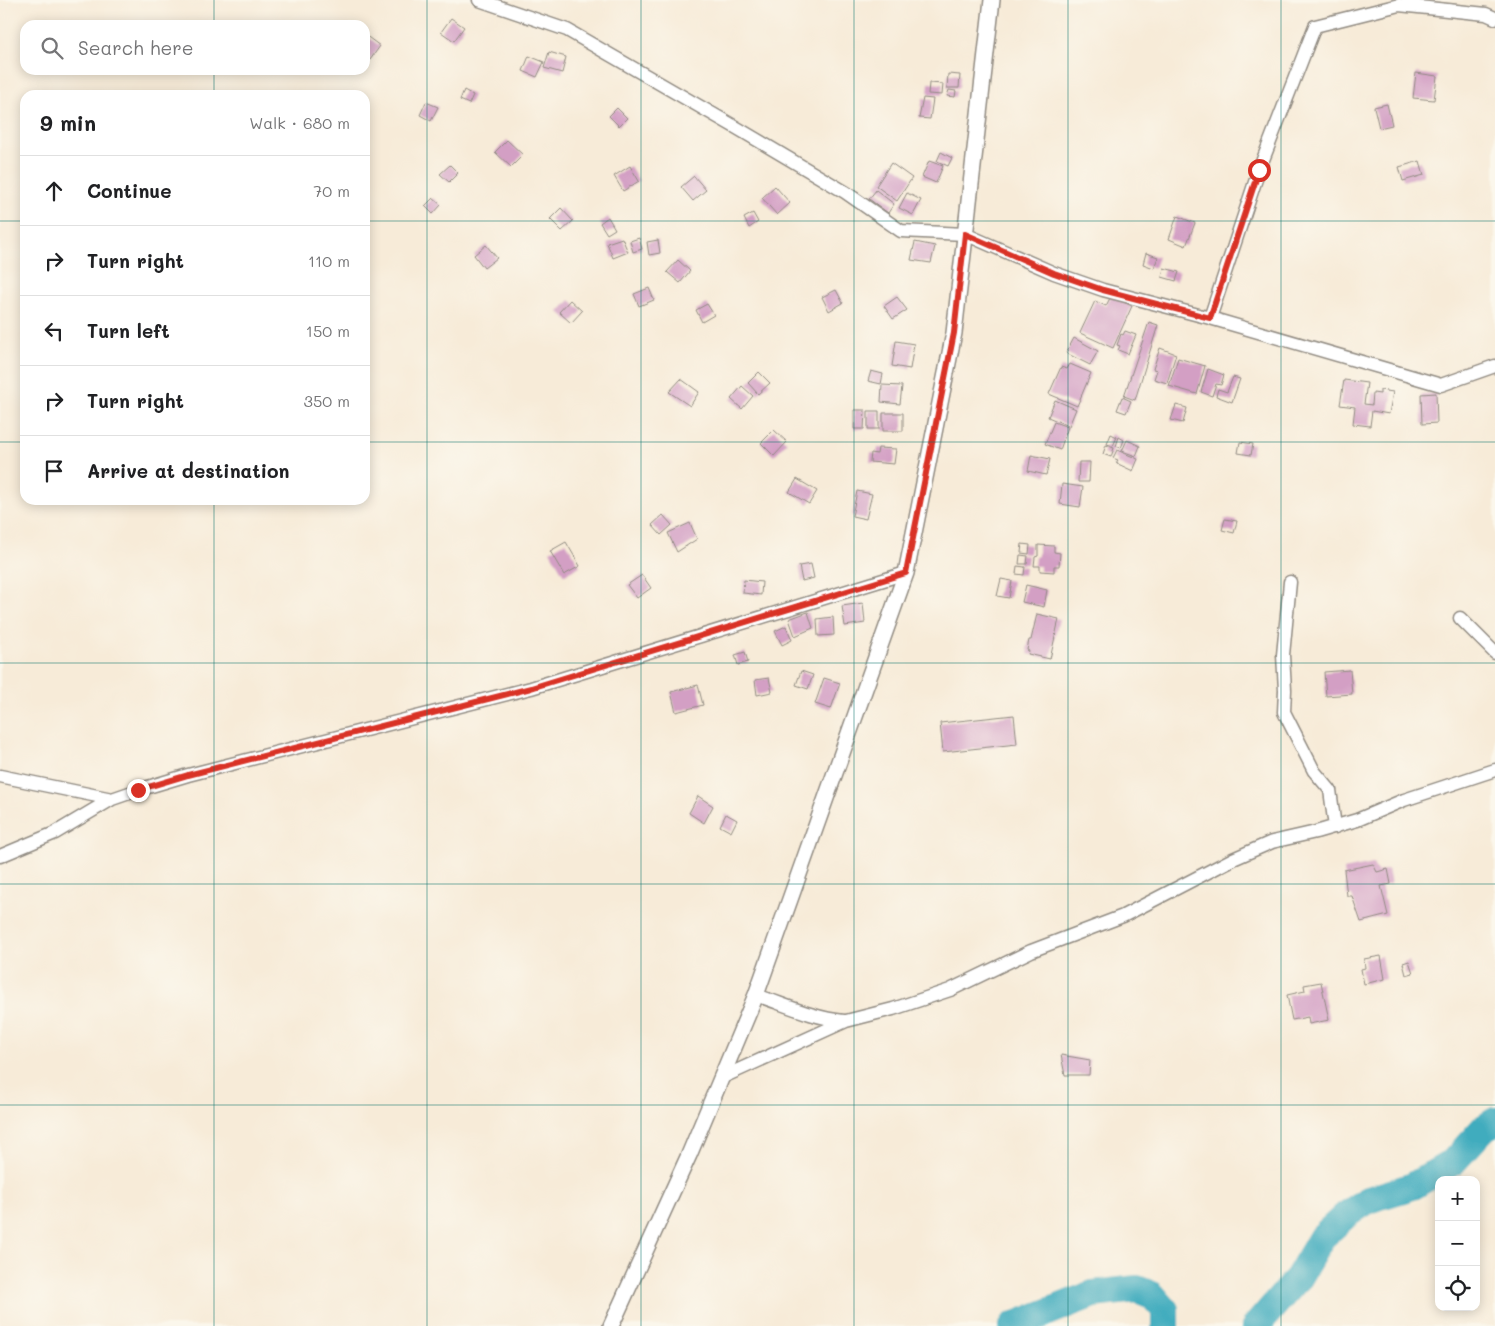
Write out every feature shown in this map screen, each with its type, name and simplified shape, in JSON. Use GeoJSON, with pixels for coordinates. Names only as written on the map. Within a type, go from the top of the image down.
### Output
{"type":"FeatureCollection","features":[{"type":"Feature","properties":{"kind":"street"},"geometry":{"type":"LineString","coordinates":[[479,0],[567,30],[844,192],[901,231],[965,234],[1062,276],[1103,290],[1210,318],[1440,385],[1495,366]]}},
{"type":"Feature","properties":{"kind":"street"},"geometry":{"type":"LineString","coordinates":[[611,1326],[689,1155],[756,995],[906,573],[954,333],[992,0]]}},
{"type":"Feature","properties":{"kind":"street"},"geometry":{"type":"LineString","coordinates":[[1210,318],[1259,170],[1316,26],[1399,4],[1486,14],[1495,18]]}},
{"type":"Feature","properties":{"kind":"street"},"geometry":{"type":"LineString","coordinates":[[0,856],[55,832],[112,799],[188,775],[531,688],[906,573]]}},
{"type":"Feature","properties":{"kind":"street"},"geometry":{"type":"LineString","coordinates":[[1290,582],[1283,655],[1284,712],[1314,771],[1330,790],[1335,827]]}},
{"type":"Feature","properties":{"kind":"street"},"geometry":{"type":"LineString","coordinates":[[1460,618],[1495,653]]}},
{"type":"Feature","properties":{"kind":"street"},"geometry":{"type":"LineString","coordinates":[[723,1077],[846,1021],[894,1009],[950,990],[1031,951],[1123,916],[1240,856],[1272,842],[1357,820],[1404,800],[1495,770]]}},
{"type":"Feature","properties":{"kind":"street"},"geometry":{"type":"LineString","coordinates":[[0,776],[112,799]]}},
{"type":"Feature","properties":{"kind":"street"},"geometry":{"type":"LineString","coordinates":[[756,995],[808,1014],[830,1020],[846,1021]]}},
{"type":"Feature","properties":{"kind":"water"},"geometry":{"type":"Polygon","coordinates":[[[1437,1172],[1346,1215],[1357,1208],[1437,1172]]]}},
{"type":"Feature","properties":{"kind":"building"},"geometry":{"type":"Polygon","coordinates":[[[451,18],[464,27],[454,41],[441,32],[451,18]]]}},
{"type":"Feature","properties":{"kind":"building"},"geometry":{"type":"Polygon","coordinates":[[[370,39],[380,46],[370,60],[370,39]]]}},
{"type":"Feature","properties":{"kind":"building"},"geometry":{"type":"Polygon","coordinates":[[[549,52],[566,57],[562,73],[544,68],[549,52]]]}},
{"type":"Feature","properties":{"kind":"building"},"geometry":{"type":"Polygon","coordinates":[[[529,56],[544,62],[537,77],[523,71],[529,56]]]}},
{"type":"Feature","properties":{"kind":"building"},"geometry":{"type":"Polygon","coordinates":[[[1416,73],[1437,76],[1434,100],[1413,98],[1416,73]]]}},
{"type":"Feature","properties":{"kind":"building"},"geometry":{"type":"Polygon","coordinates":[[[948,74],[960,75],[959,88],[947,88],[948,74]]]}},
{"type":"Feature","properties":{"kind":"building"},"geometry":{"type":"Polygon","coordinates":[[[929,83],[943,84],[942,95],[928,94],[929,83]]]}},
{"type":"Feature","properties":{"kind":"building"},"geometry":{"type":"Polygon","coordinates":[[[464,90],[473,95],[469,104],[460,100],[464,90]]]}},
{"type":"Feature","properties":{"kind":"building"},"geometry":{"type":"Polygon","coordinates":[[[949,90],[956,91],[955,97],[947,96],[949,90]]]}},
{"type":"Feature","properties":{"kind":"building"},"geometry":{"type":"Polygon","coordinates":[[[923,98],[933,99],[930,119],[919,118],[923,98]]]}},
{"type":"Feature","properties":{"kind":"building"},"geometry":{"type":"Polygon","coordinates":[[[426,102],[438,107],[431,121],[420,115],[426,102]]]}},
{"type":"Feature","properties":{"kind":"building"},"geometry":{"type":"Polygon","coordinates":[[[1387,104],[1392,125],[1379,128],[1374,107],[1387,104]]]}},
{"type":"Feature","properties":{"kind":"building"},"geometry":{"type":"Polygon","coordinates":[[[617,108],[627,118],[619,126],[609,116],[617,108]]]}},
{"type":"Feature","properties":{"kind":"building"},"geometry":{"type":"Polygon","coordinates":[[[507,140],[523,155],[511,167],[495,152],[507,140]]]}},
{"type":"Feature","properties":{"kind":"building"},"geometry":{"type":"Polygon","coordinates":[[[941,152],[952,158],[948,166],[937,161],[941,152]]]}},
{"type":"Feature","properties":{"kind":"building"},"geometry":{"type":"Polygon","coordinates":[[[929,161],[943,166],[936,183],[922,177],[929,161]]]}},
{"type":"Feature","properties":{"kind":"building"},"geometry":{"type":"Polygon","coordinates":[[[1420,161],[1424,175],[1403,181],[1399,167],[1420,161]]]}},
{"type":"Feature","properties":{"kind":"building"},"geometry":{"type":"Polygon","coordinates":[[[891,163],[912,178],[897,201],[876,186],[891,163]]]}},
{"type":"Feature","properties":{"kind":"building"},"geometry":{"type":"Polygon","coordinates":[[[450,165],[458,173],[449,182],[440,174],[450,165]]]}},
{"type":"Feature","properties":{"kind":"building"},"geometry":{"type":"Polygon","coordinates":[[[630,166],[639,181],[623,191],[614,176],[630,166]]]}},
{"type":"Feature","properties":{"kind":"building"},"geometry":{"type":"Polygon","coordinates":[[[694,176],[706,190],[693,201],[681,187],[694,176]]]}},
{"type":"Feature","properties":{"kind":"building"},"geometry":{"type":"Polygon","coordinates":[[[775,186],[790,203],[777,215],[762,198],[775,186]]]}},
{"type":"Feature","properties":{"kind":"building"},"geometry":{"type":"Polygon","coordinates":[[[876,190],[894,204],[888,213],[869,199],[876,190]]]}},
{"type":"Feature","properties":{"kind":"building"},"geometry":{"type":"Polygon","coordinates":[[[907,193],[921,200],[913,215],[899,208],[907,193]]]}},
{"type":"Feature","properties":{"kind":"building"},"geometry":{"type":"Polygon","coordinates":[[[433,198],[441,205],[433,214],[425,206],[433,198]]]}},
{"type":"Feature","properties":{"kind":"building"},"geometry":{"type":"Polygon","coordinates":[[[561,208],[573,221],[562,231],[550,219],[561,208]]]}},
{"type":"Feature","properties":{"kind":"building"},"geometry":{"type":"Polygon","coordinates":[[[753,213],[758,222],[749,228],[744,218],[753,213]]]}},
{"type":"Feature","properties":{"kind":"building"},"geometry":{"type":"Polygon","coordinates":[[[1177,216],[1195,223],[1186,246],[1169,239],[1177,216]]]}},
{"type":"Feature","properties":{"kind":"building"},"geometry":{"type":"Polygon","coordinates":[[[608,217],[615,229],[607,234],[600,223],[608,217]]]}},
{"type":"Feature","properties":{"kind":"building"},"geometry":{"type":"Polygon","coordinates":[[[622,238],[628,252],[613,258],[607,243],[622,238]]]}},
{"type":"Feature","properties":{"kind":"building"},"geometry":{"type":"Polygon","coordinates":[[[639,238],[642,249],[633,252],[630,241],[639,238]]]}},
{"type":"Feature","properties":{"kind":"building"},"geometry":{"type":"Polygon","coordinates":[[[658,240],[660,253],[649,255],[647,242],[658,240]]]}},
{"type":"Feature","properties":{"kind":"building"},"geometry":{"type":"Polygon","coordinates":[[[915,242],[935,246],[931,263],[911,260],[915,242]]]}},
{"type":"Feature","properties":{"kind":"building"},"geometry":{"type":"Polygon","coordinates":[[[486,245],[497,258],[484,268],[474,255],[486,245]]]}},
{"type":"Feature","properties":{"kind":"building"},"geometry":{"type":"Polygon","coordinates":[[[1146,253],[1158,257],[1154,268],[1143,264],[1146,253]]]}},
{"type":"Feature","properties":{"kind":"building"},"geometry":{"type":"Polygon","coordinates":[[[678,260],[690,271],[680,283],[667,272],[678,260]]]}},
{"type":"Feature","properties":{"kind":"building"},"geometry":{"type":"Polygon","coordinates":[[[1164,268],[1179,272],[1176,281],[1162,277],[1164,268]]]}},
{"type":"Feature","properties":{"kind":"building"},"geometry":{"type":"Polygon","coordinates":[[[649,288],[654,300],[639,306],[634,294],[649,288]]]}},
{"type":"Feature","properties":{"kind":"building"},"geometry":{"type":"Polygon","coordinates":[[[836,290],[843,303],[829,311],[822,297],[836,290]]]}},
{"type":"Feature","properties":{"kind":"building"},"geometry":{"type":"Polygon","coordinates":[[[1111,296],[1132,306],[1113,348],[1080,333],[1095,301],[1106,306],[1111,296]]]}},
{"type":"Feature","properties":{"kind":"building"},"geometry":{"type":"Polygon","coordinates":[[[897,297],[907,310],[893,319],[884,306],[897,297]]]}},
{"type":"Feature","properties":{"kind":"building"},"geometry":{"type":"Polygon","coordinates":[[[570,300],[582,311],[571,323],[559,312],[570,300]]]}},
{"type":"Feature","properties":{"kind":"building"},"geometry":{"type":"Polygon","coordinates":[[[707,304],[714,315],[702,322],[696,310],[707,304]]]}},
{"type":"Feature","properties":{"kind":"building"},"geometry":{"type":"Polygon","coordinates":[[[1149,322],[1158,325],[1135,400],[1124,396],[1149,322]]]}},
{"type":"Feature","properties":{"kind":"building"},"geometry":{"type":"Polygon","coordinates":[[[1125,331],[1136,335],[1128,354],[1118,350],[1120,346],[1117,345],[1121,334],[1123,335],[1125,331]]]}},
{"type":"Feature","properties":{"kind":"building"},"geometry":{"type":"Polygon","coordinates":[[[1074,338],[1098,351],[1090,365],[1066,353],[1074,338]]]}},
{"type":"Feature","properties":{"kind":"building"},"geometry":{"type":"Polygon","coordinates":[[[896,341],[914,344],[910,369],[892,366],[896,341]]]}},
{"type":"Feature","properties":{"kind":"building"},"geometry":{"type":"Polygon","coordinates":[[[1160,348],[1176,354],[1167,383],[1154,379],[1157,370],[1153,369],[1160,348]]]}},
{"type":"Feature","properties":{"kind":"building"},"geometry":{"type":"Polygon","coordinates":[[[1178,358],[1205,366],[1197,394],[1169,386],[1178,358]]]}},
{"type":"Feature","properties":{"kind":"building"},"geometry":{"type":"Polygon","coordinates":[[[1070,364],[1091,373],[1077,406],[1049,394],[1061,367],[1067,369],[1070,364]]]}},
{"type":"Feature","properties":{"kind":"building"},"geometry":{"type":"Polygon","coordinates":[[[1208,369],[1224,375],[1221,385],[1216,384],[1212,396],[1201,392],[1208,369]]]}},
{"type":"Feature","properties":{"kind":"building"},"geometry":{"type":"Polygon","coordinates":[[[871,371],[883,374],[881,384],[868,381],[871,371]]]}},
{"type":"Feature","properties":{"kind":"building"},"geometry":{"type":"Polygon","coordinates":[[[759,372],[770,383],[758,394],[748,383],[759,372]]]}},
{"type":"Feature","properties":{"kind":"building"},"geometry":{"type":"Polygon","coordinates":[[[1233,377],[1240,379],[1232,402],[1216,396],[1218,389],[1227,392],[1233,377]]]}},
{"type":"Feature","properties":{"kind":"building"},"geometry":{"type":"Polygon","coordinates":[[[681,379],[699,392],[690,406],[669,392],[681,379]]]}},
{"type":"Feature","properties":{"kind":"building"},"geometry":{"type":"Polygon","coordinates":[[[1344,380],[1367,383],[1364,404],[1372,405],[1373,393],[1380,394],[1380,390],[1393,392],[1389,414],[1372,411],[1370,426],[1353,424],[1355,407],[1340,405],[1344,380]]]}},
{"type":"Feature","properties":{"kind":"building"},"geometry":{"type":"Polygon","coordinates":[[[882,385],[902,386],[900,404],[881,402],[882,385]]]}},
{"type":"Feature","properties":{"kind":"building"},"geometry":{"type":"Polygon","coordinates":[[[742,386],[753,396],[742,409],[731,399],[742,386]]]}},
{"type":"Feature","properties":{"kind":"building"},"geometry":{"type":"Polygon","coordinates":[[[1436,393],[1437,423],[1422,424],[1421,394],[1436,393]]]}},
{"type":"Feature","properties":{"kind":"building"},"geometry":{"type":"Polygon","coordinates":[[[1122,397],[1131,401],[1126,413],[1117,410],[1122,397]]]}},
{"type":"Feature","properties":{"kind":"building"},"geometry":{"type":"Polygon","coordinates":[[[1055,400],[1076,409],[1069,426],[1048,417],[1055,400]]]}},
{"type":"Feature","properties":{"kind":"building"},"geometry":{"type":"Polygon","coordinates":[[[1176,405],[1187,408],[1183,423],[1171,420],[1176,405]]]}},
{"type":"Feature","properties":{"kind":"building"},"geometry":{"type":"Polygon","coordinates":[[[854,410],[865,410],[864,429],[854,429],[854,410]]]}},
{"type":"Feature","properties":{"kind":"building"},"geometry":{"type":"Polygon","coordinates":[[[868,411],[879,411],[879,429],[868,429],[868,411]]]}},
{"type":"Feature","properties":{"kind":"building"},"geometry":{"type":"Polygon","coordinates":[[[883,413],[903,413],[903,431],[883,431],[883,413]]]}},
{"type":"Feature","properties":{"kind":"building"},"geometry":{"type":"Polygon","coordinates":[[[1054,422],[1068,427],[1060,450],[1045,444],[1054,422]]]}},
{"type":"Feature","properties":{"kind":"building"},"geometry":{"type":"Polygon","coordinates":[[[774,430],[787,442],[774,456],[761,443],[774,430]]]}},
{"type":"Feature","properties":{"kind":"building"},"geometry":{"type":"Polygon","coordinates":[[[1111,434],[1117,437],[1113,446],[1107,444],[1111,434]]]}},
{"type":"Feature","properties":{"kind":"building"},"geometry":{"type":"Polygon","coordinates":[[[1119,437],[1124,440],[1121,448],[1116,446],[1119,437]]]}},
{"type":"Feature","properties":{"kind":"building"},"geometry":{"type":"Polygon","coordinates":[[[1127,440],[1140,446],[1136,456],[1122,451],[1127,440]]]}},
{"type":"Feature","properties":{"kind":"building"},"geometry":{"type":"Polygon","coordinates":[[[1240,442],[1253,444],[1251,455],[1238,453],[1240,442]]]}},
{"type":"Feature","properties":{"kind":"building"},"geometry":{"type":"Polygon","coordinates":[[[1106,445],[1114,448],[1111,457],[1103,454],[1106,445]]]}},
{"type":"Feature","properties":{"kind":"building"},"geometry":{"type":"Polygon","coordinates":[[[878,448],[896,449],[894,464],[870,462],[871,453],[877,454],[878,448]]]}},
{"type":"Feature","properties":{"kind":"building"},"geometry":{"type":"Polygon","coordinates":[[[1117,450],[1138,459],[1133,471],[1116,463],[1118,460],[1113,458],[1117,450]]]}},
{"type":"Feature","properties":{"kind":"building"},"geometry":{"type":"Polygon","coordinates":[[[1031,455],[1050,459],[1046,475],[1028,471],[1031,455]]]}},
{"type":"Feature","properties":{"kind":"building"},"geometry":{"type":"Polygon","coordinates":[[[1079,462],[1090,462],[1089,482],[1078,482],[1079,462]]]}},
{"type":"Feature","properties":{"kind":"building"},"geometry":{"type":"Polygon","coordinates":[[[797,479],[817,491],[809,504],[789,492],[797,479]]]}},
{"type":"Feature","properties":{"kind":"building"},"geometry":{"type":"Polygon","coordinates":[[[1062,484],[1083,487],[1080,507],[1060,504],[1062,484]]]}},
{"type":"Feature","properties":{"kind":"building"},"geometry":{"type":"Polygon","coordinates":[[[857,491],[872,494],[866,519],[852,516],[857,491]]]}},
{"type":"Feature","properties":{"kind":"building"},"geometry":{"type":"Polygon","coordinates":[[[663,515],[672,525],[661,535],[652,525],[663,515]]]}},
{"type":"Feature","properties":{"kind":"building"},"geometry":{"type":"Polygon","coordinates":[[[1225,519],[1237,521],[1234,533],[1222,530],[1225,519]]]}},
{"type":"Feature","properties":{"kind":"building"},"geometry":{"type":"Polygon","coordinates":[[[690,523],[697,539],[677,552],[668,533],[690,523]]]}},
{"type":"Feature","properties":{"kind":"building"},"geometry":{"type":"Polygon","coordinates":[[[566,542],[580,566],[564,575],[550,551],[566,542]]]}},
{"type":"Feature","properties":{"kind":"building"},"geometry":{"type":"Polygon","coordinates":[[[1022,544],[1030,545],[1029,554],[1021,553],[1022,544]]]}},
{"type":"Feature","properties":{"kind":"building"},"geometry":{"type":"Polygon","coordinates":[[[1038,545],[1054,546],[1054,552],[1060,553],[1059,566],[1054,566],[1054,572],[1040,571],[1040,566],[1034,566],[1035,557],[1038,556],[1038,545]]]}},
{"type":"Feature","properties":{"kind":"building"},"geometry":{"type":"Polygon","coordinates":[[[1020,555],[1028,556],[1027,564],[1019,564],[1020,555]]]}},
{"type":"Feature","properties":{"kind":"building"},"geometry":{"type":"Polygon","coordinates":[[[811,564],[814,578],[802,581],[799,566],[811,564]]]}},
{"type":"Feature","properties":{"kind":"building"},"geometry":{"type":"Polygon","coordinates":[[[1017,566],[1025,567],[1024,575],[1016,574],[1017,566]]]}},
{"type":"Feature","properties":{"kind":"building"},"geometry":{"type":"Polygon","coordinates":[[[642,575],[651,588],[637,598],[627,585],[642,575]]]}},
{"type":"Feature","properties":{"kind":"building"},"geometry":{"type":"Polygon","coordinates":[[[1001,579],[1012,581],[1009,598],[997,596],[1001,579]]]}},
{"type":"Feature","properties":{"kind":"building"},"geometry":{"type":"Polygon","coordinates":[[[744,580],[762,582],[761,595],[743,593],[744,580]]]}},
{"type":"Feature","properties":{"kind":"building"},"geometry":{"type":"Polygon","coordinates":[[[1026,585],[1047,590],[1044,607],[1022,602],[1026,585]]]}},
{"type":"Feature","properties":{"kind":"building"},"geometry":{"type":"Polygon","coordinates":[[[863,603],[865,623],[845,626],[842,606],[863,603]]]}},
{"type":"Feature","properties":{"kind":"building"},"geometry":{"type":"Polygon","coordinates":[[[808,612],[813,628],[795,636],[789,619],[808,612]]]}},
{"type":"Feature","properties":{"kind":"building"},"geometry":{"type":"Polygon","coordinates":[[[1037,614],[1059,619],[1050,659],[1028,654],[1029,640],[1031,640],[1037,614]]]}},
{"type":"Feature","properties":{"kind":"building"},"geometry":{"type":"Polygon","coordinates":[[[833,617],[834,635],[818,636],[817,619],[833,617]]]}},
{"type":"Feature","properties":{"kind":"building"},"geometry":{"type":"Polygon","coordinates":[[[786,626],[792,640],[782,645],[775,631],[786,626]]]}},
{"type":"Feature","properties":{"kind":"building"},"geometry":{"type":"Polygon","coordinates":[[[745,652],[748,662],[738,665],[735,655],[745,652]]]}},
{"type":"Feature","properties":{"kind":"building"},"geometry":{"type":"Polygon","coordinates":[[[1350,670],[1352,694],[1326,696],[1324,672],[1350,670]]]}},
{"type":"Feature","properties":{"kind":"building"},"geometry":{"type":"Polygon","coordinates":[[[801,671],[813,675],[808,689],[796,685],[801,671]]]}},
{"type":"Feature","properties":{"kind":"building"},"geometry":{"type":"Polygon","coordinates":[[[769,678],[772,692],[757,695],[755,680],[769,678]]]}},
{"type":"Feature","properties":{"kind":"building"},"geometry":{"type":"Polygon","coordinates":[[[824,678],[840,683],[831,709],[815,704],[824,678]]]}},
{"type":"Feature","properties":{"kind":"building"},"geometry":{"type":"Polygon","coordinates":[[[698,685],[703,705],[676,712],[671,692],[698,685]]]}},
{"type":"Feature","properties":{"kind":"building"},"geometry":{"type":"Polygon","coordinates":[[[1014,715],[1017,744],[943,752],[940,723],[1014,715]]]}},
{"type":"Feature","properties":{"kind":"building"},"geometry":{"type":"Polygon","coordinates":[[[698,796],[713,806],[704,823],[689,813],[698,796]]]}},
{"type":"Feature","properties":{"kind":"building"},"geometry":{"type":"Polygon","coordinates":[[[726,814],[737,820],[731,832],[720,826],[726,814]]]}},
{"type":"Feature","properties":{"kind":"building"},"geometry":{"type":"Polygon","coordinates":[[[1373,864],[1377,872],[1388,869],[1391,884],[1381,886],[1388,915],[1361,922],[1352,896],[1347,896],[1344,870],[1373,864]]]}},
{"type":"Feature","properties":{"kind":"building"},"geometry":{"type":"Polygon","coordinates":[[[1381,956],[1385,979],[1364,984],[1361,969],[1365,968],[1364,959],[1381,956]]]}},
{"type":"Feature","properties":{"kind":"building"},"geometry":{"type":"Polygon","coordinates":[[[1409,961],[1413,973],[1406,975],[1403,963],[1409,961]]]}},
{"type":"Feature","properties":{"kind":"building"},"geometry":{"type":"Polygon","coordinates":[[[1321,982],[1329,1020],[1309,1024],[1308,1017],[1292,1020],[1287,995],[1305,991],[1304,985],[1321,982]]]}},
{"type":"Feature","properties":{"kind":"building"},"geometry":{"type":"Polygon","coordinates":[[[1061,1055],[1090,1060],[1089,1075],[1065,1075],[1061,1055]]]}},
{"type":"Feature","properties":{"kind":"waterway"},"geometry":{"type":"LineString","coordinates":[[1256,1326],[1298,1278],[1322,1237],[1346,1215],[1368,1200],[1413,1186],[1453,1162],[1484,1128],[1495,1121]]}},
{"type":"Feature","properties":{"kind":"waterway"},"geometry":{"type":"LineString","coordinates":[[1013,1326],[1093,1294],[1137,1289],[1152,1295],[1165,1310],[1165,1326]]}},
{"type":"Feature","properties":{"kind":"route"},"geometry":{"type":"LineString","coordinates":[[138,790],[188,775],[531,688],[906,573],[933,446],[954,333],[965,234],[1054,273],[1103,290],[1210,318],[1259,170]]}}]}
